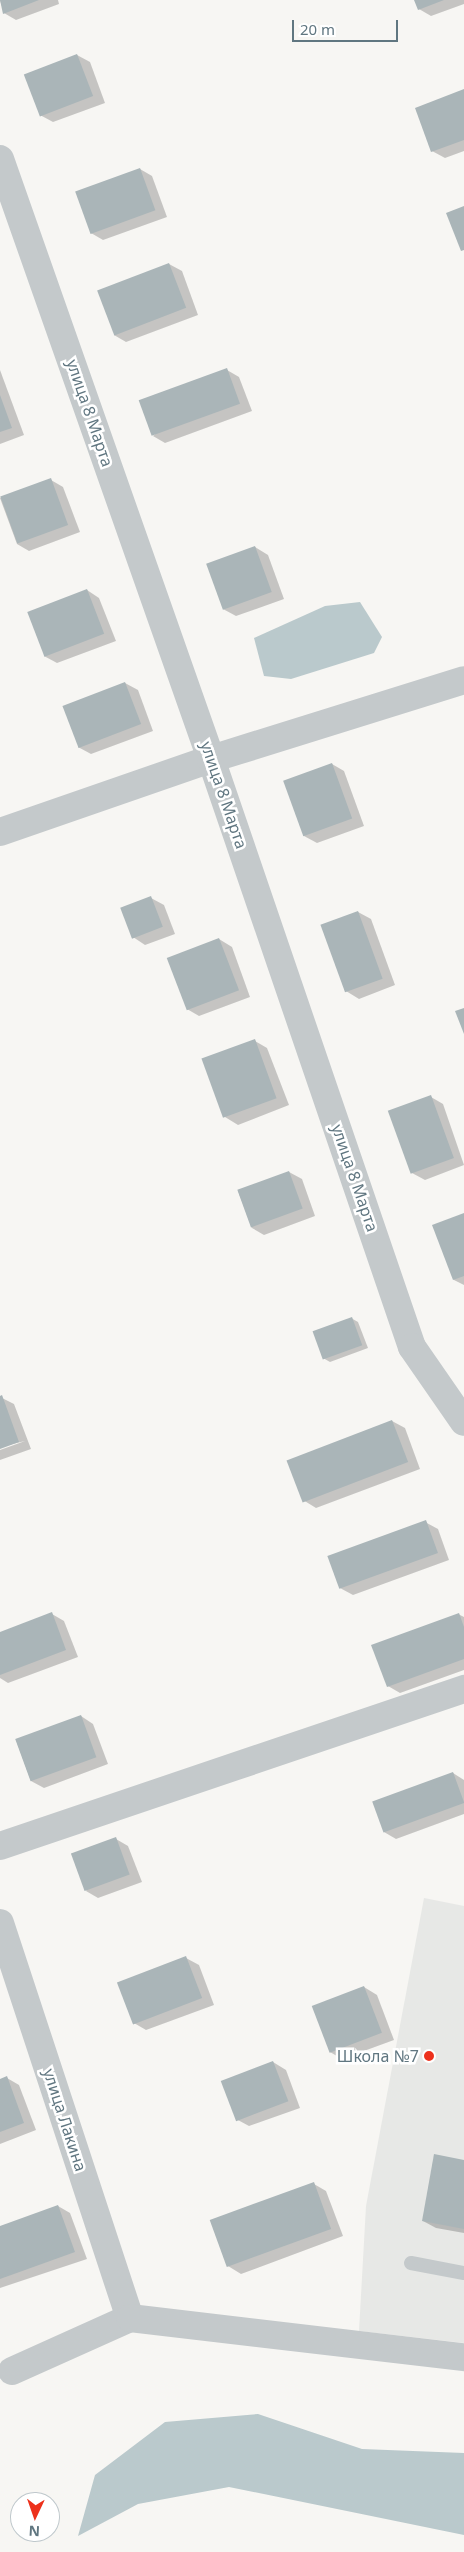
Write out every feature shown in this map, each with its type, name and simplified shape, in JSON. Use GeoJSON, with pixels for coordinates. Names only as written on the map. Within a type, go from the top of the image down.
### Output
{"type":"FeatureCollection","features":[{"type":"Feature","properties":{"kind":"street","name":"улица 8 Марта"},"geometry":{"type":"LineString","coordinates":[[0,159],[211,759],[412,1347],[464,1422]]}},
{"type":"Feature","properties":{"kind":"street"},"geometry":{"type":"LineString","coordinates":[[0,832],[211,759],[464,680]]}},
{"type":"Feature","properties":{"kind":"street"},"geometry":{"type":"LineString","coordinates":[[0,1846],[464,1689]]}},
{"type":"Feature","properties":{"kind":"street","name":"улица Лакина"},"geometry":{"type":"LineString","coordinates":[[0,1923],[130,2318]]}},
{"type":"Feature","properties":{"kind":"street"},"geometry":{"type":"LineString","coordinates":[[12,2371],[130,2318],[464,2357]]}},
{"type":"Feature","properties":{"kind":"lane"},"geometry":{"type":"LineString","coordinates":[[411,2263],[464,2273]]}},
{"type":"Feature","properties":{"kind":"shaded area"},"geometry":{"type":"Polygon","coordinates":[[[360,602],[382,637],[374,653],[291,679],[264,676],[254,638],[325,606],[360,602]]]}},
{"type":"Feature","properties":{"kind":"shaded area","name":"Школа №7"},"geometry":{"type":"Polygon","coordinates":[[[424,1898],[464,1906],[464,2343],[359,2331],[366,2206],[424,1898]]]}},
{"type":"Feature","properties":{"kind":"shaded area"},"geometry":{"type":"Polygon","coordinates":[[[258,2414],[362,2449],[464,2453],[464,2535],[229,2487],[138,2504],[78,2536],[95,2475],[165,2422],[258,2414]]]}},
{"type":"Feature","properties":{"kind":"building"},"geometry":{"type":"Polygon","coordinates":[[[0,0],[39,0],[3,14],[0,0]]]}},
{"type":"Feature","properties":{"kind":"building"},"geometry":{"type":"Polygon","coordinates":[[[414,0],[444,0],[418,10],[414,0]]]}},
{"type":"Feature","properties":{"kind":"building"},"geometry":{"type":"Polygon","coordinates":[[[77,54],[93,96],[40,116],[24,74],[77,54]]]}},
{"type":"Feature","properties":{"kind":"building"},"geometry":{"type":"Polygon","coordinates":[[[464,89],[464,140],[431,152],[415,108],[464,89]]]}},
{"type":"Feature","properties":{"kind":"building"},"geometry":{"type":"Polygon","coordinates":[[[140,168],[155,210],[91,234],[75,192],[140,168]]]}},
{"type":"Feature","properties":{"kind":"building"},"geometry":{"type":"Polygon","coordinates":[[[464,206],[464,250],[461,251],[446,213],[464,206]]]}},
{"type":"Feature","properties":{"kind":"building"},"geometry":{"type":"Polygon","coordinates":[[[169,263],[186,308],[114,335],[97,291],[169,263]]]}},
{"type":"Feature","properties":{"kind":"building"},"geometry":{"type":"Polygon","coordinates":[[[227,368],[240,404],[152,436],[139,400],[227,368]]]}},
{"type":"Feature","properties":{"kind":"building"},"geometry":{"type":"Polygon","coordinates":[[[0,395],[12,428],[0,432],[0,395]]]}},
{"type":"Feature","properties":{"kind":"building"},"geometry":{"type":"Polygon","coordinates":[[[51,478],[68,525],[17,543],[0,496],[51,478]]]}},
{"type":"Feature","properties":{"kind":"building"},"geometry":{"type":"Polygon","coordinates":[[[255,546],[272,592],[223,610],[206,564],[255,546]]]}},
{"type":"Feature","properties":{"kind":"building"},"geometry":{"type":"Polygon","coordinates":[[[87,589],[104,634],[44,657],[27,612],[87,589]]]}},
{"type":"Feature","properties":{"kind":"building"},"geometry":{"type":"Polygon","coordinates":[[[125,682],[141,724],[79,748],[62,706],[125,682]]]}},
{"type":"Feature","properties":{"kind":"building"},"geometry":{"type":"Polygon","coordinates":[[[332,763],[352,818],[303,836],[283,781],[332,763]]]}},
{"type":"Feature","properties":{"kind":"building"},"geometry":{"type":"Polygon","coordinates":[[[151,896],[163,927],[132,939],[120,908],[151,896]]]}},
{"type":"Feature","properties":{"kind":"building"},"geometry":{"type":"Polygon","coordinates":[[[358,911],[383,979],[345,992],[320,925],[358,911]]]}},
{"type":"Feature","properties":{"kind":"building"},"geometry":{"type":"Polygon","coordinates":[[[219,938],[239,990],[187,1010],[167,958],[219,938]]]}},
{"type":"Feature","properties":{"kind":"building"},"geometry":{"type":"Polygon","coordinates":[[[464,1008],[464,1034],[455,1011],[464,1008]]]}},
{"type":"Feature","properties":{"kind":"building"},"geometry":{"type":"Polygon","coordinates":[[[255,1039],[277,1098],[223,1118],[201,1058],[255,1039]]]}},
{"type":"Feature","properties":{"kind":"building"},"geometry":{"type":"Polygon","coordinates":[[[431,1095],[454,1158],[411,1174],[388,1111],[431,1095]]]}},
{"type":"Feature","properties":{"kind":"building"},"geometry":{"type":"Polygon","coordinates":[[[289,1171],[303,1209],[251,1227],[237,1190],[289,1171]]]}},
{"type":"Feature","properties":{"kind":"building"},"geometry":{"type":"Polygon","coordinates":[[[464,1213],[464,1276],[453,1280],[432,1225],[464,1213]]]}},
{"type":"Feature","properties":{"kind":"building"},"geometry":{"type":"Polygon","coordinates":[[[352,1317],[362,1345],[323,1360],[313,1331],[352,1317]]]}},
{"type":"Feature","properties":{"kind":"building"},"geometry":{"type":"Polygon","coordinates":[[[2,1395],[19,1442],[0,1449],[0,1396],[2,1395]]]}},
{"type":"Feature","properties":{"kind":"building"},"geometry":{"type":"Polygon","coordinates":[[[392,1420],[408,1462],[303,1503],[287,1460],[392,1420]]]}},
{"type":"Feature","properties":{"kind":"building"},"geometry":{"type":"Polygon","coordinates":[[[426,1520],[438,1553],[339,1589],[327,1556],[426,1520]]]}},
{"type":"Feature","properties":{"kind":"building"},"geometry":{"type":"Polygon","coordinates":[[[52,1612],[66,1650],[0,1675],[0,1632],[52,1612]]]}},
{"type":"Feature","properties":{"kind":"building"},"geometry":{"type":"Polygon","coordinates":[[[459,1613],[464,1627],[464,1659],[387,1687],[371,1645],[459,1613]]]}},
{"type":"Feature","properties":{"kind":"building"},"geometry":{"type":"Polygon","coordinates":[[[81,1715],[96,1757],[31,1781],[15,1739],[81,1715]]]}},
{"type":"Feature","properties":{"kind":"building"},"geometry":{"type":"Polygon","coordinates":[[[453,1772],[464,1803],[383,1832],[372,1801],[453,1772]]]}},
{"type":"Feature","properties":{"kind":"building"},"geometry":{"type":"Polygon","coordinates":[[[116,1837],[130,1875],[85,1891],[71,1853],[116,1837]]]}},
{"type":"Feature","properties":{"kind":"building"},"geometry":{"type":"Polygon","coordinates":[[[186,1956],[202,1998],[133,2025],[117,1983],[186,1956]]]}},
{"type":"Feature","properties":{"kind":"building"},"geometry":{"type":"Polygon","coordinates":[[[364,1986],[382,2033],[330,2053],[312,2006],[364,1986]]]}},
{"type":"Feature","properties":{"kind":"building"},"geometry":{"type":"Polygon","coordinates":[[[273,2061],[288,2101],[236,2121],[221,2081],[273,2061]]]}},
{"type":"Feature","properties":{"kind":"building"},"geometry":{"type":"Polygon","coordinates":[[[7,2076],[24,2123],[0,2132],[0,2079],[7,2076]]]}},
{"type":"Feature","properties":{"kind":"building"},"geometry":{"type":"Polygon","coordinates":[[[434,2154],[464,2160],[464,2229],[422,2221],[434,2154]]]}},
{"type":"Feature","properties":{"kind":"building"},"geometry":{"type":"Polygon","coordinates":[[[314,2182],[331,2229],[227,2267],[210,2220],[314,2182]]]}},
{"type":"Feature","properties":{"kind":"building"},"geometry":{"type":"Polygon","coordinates":[[[58,2205],[75,2252],[0,2279],[0,2226],[58,2205]]]}},
{"type":"Feature","properties":{"kind":"place","name":"Школа №7"},"geometry":{"type":"Point","coordinates":[429,2056]}}]}
